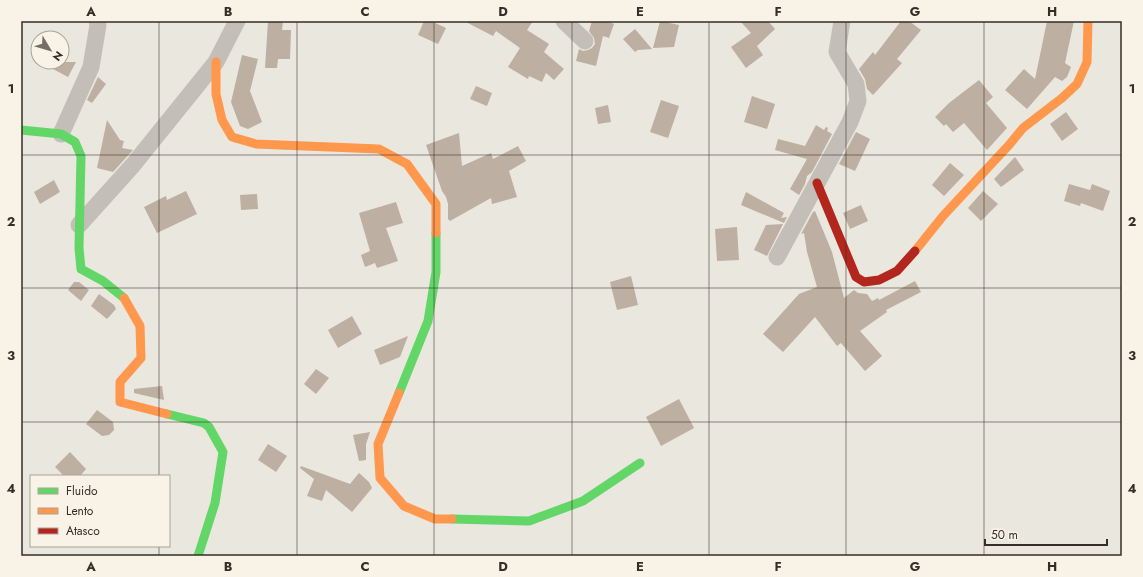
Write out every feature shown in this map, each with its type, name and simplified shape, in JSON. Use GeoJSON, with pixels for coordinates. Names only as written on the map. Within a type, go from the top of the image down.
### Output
{"type":"FeatureCollection","features":[{"type":"Feature","properties":{"kind":"street"},"geometry":{"type":"LineString","coordinates":[[61,134],[91,67],[98,25],[97,21]]}},
{"type":"Feature","properties":{"kind":"street"},"geometry":{"type":"LineString","coordinates":[[79,225],[133,165],[216,62],[237,21]]}},
{"type":"Feature","properties":{"kind":"street"},"geometry":{"type":"LineString","coordinates":[[564,21],[585,41]]}},
{"type":"Feature","properties":{"kind":"street"},"geometry":{"type":"LineString","coordinates":[[777,257],[850,122],[858,101],[856,84],[837,52],[842,21]]}},
{"type":"Feature","properties":{"kind":"street"},"geometry":{"type":"LineString","coordinates":[[817,183],[856,277],[864,282],[879,280],[897,271],[913,254],[943,216],[1010,145],[1023,128],[1062,98],[1077,84],[1087,62],[1088,21]]}},
{"type":"Feature","properties":{"kind":"street"},"geometry":{"type":"LineString","coordinates":[[216,62],[216,94],[222,120],[232,137],[256,144],[379,149],[407,164],[436,204],[436,272],[428,321],[378,444],[380,478],[404,506],[435,519],[529,522],[583,501],[640,463]]}},
{"type":"Feature","properties":{"kind":"street"},"geometry":{"type":"LineString","coordinates":[[21,130],[61,134],[75,142],[81,156],[79,225],[81,269],[103,281],[124,297],[140,326],[141,358],[120,382],[120,402],[204,423],[209,427],[223,452],[215,503],[198,556]]}},
{"type":"Feature","properties":{"kind":"building"},"geometry":{"type":"Polygon","coordinates":[[[268,21],[283,21],[282,30],[291,30],[290,59],[278,59],[277,68],[265,68],[268,21]]]}},
{"type":"Feature","properties":{"kind":"building"},"geometry":{"type":"Polygon","coordinates":[[[424,21],[431,21],[446,28],[438,44],[418,35],[424,21]]]}},
{"type":"Feature","properties":{"kind":"building"},"geometry":{"type":"Polygon","coordinates":[[[464,21],[533,21],[527,30],[549,44],[544,52],[564,69],[554,80],[546,73],[542,82],[529,76],[528,79],[508,67],[520,48],[496,31],[493,36],[464,21]]]}},
{"type":"Feature","properties":{"kind":"building"},"geometry":{"type":"Polygon","coordinates":[[[592,21],[607,21],[614,24],[609,38],[603,36],[596,66],[576,61],[579,49],[583,51],[588,50],[595,44],[594,38],[589,31],[592,21]]]}},
{"type":"Feature","properties":{"kind":"building"},"geometry":{"type":"Polygon","coordinates":[[[660,21],[679,25],[674,47],[653,48],[660,21]]]}},
{"type":"Feature","properties":{"kind":"building"},"geometry":{"type":"Polygon","coordinates":[[[740,21],[768,21],[775,29],[757,46],[763,55],[746,68],[731,47],[751,33],[740,21]]]}},
{"type":"Feature","properties":{"kind":"building"},"geometry":{"type":"Polygon","coordinates":[[[901,21],[909,21],[921,30],[897,59],[902,63],[873,95],[867,89],[865,79],[859,69],[873,52],[875,55],[901,21]]]}},
{"type":"Feature","properties":{"kind":"building"},"geometry":{"type":"Polygon","coordinates":[[[1047,21],[1074,21],[1065,63],[1071,67],[1067,77],[1062,81],[1055,77],[1027,109],[1005,90],[1024,69],[1035,79],[1047,21]]]}},
{"type":"Feature","properties":{"kind":"building"},"geometry":{"type":"Polygon","coordinates":[[[635,29],[652,49],[638,50],[635,52],[623,39],[635,29]]]}},
{"type":"Feature","properties":{"kind":"building"},"geometry":{"type":"Polygon","coordinates":[[[242,55],[258,59],[250,91],[262,122],[248,129],[240,126],[231,102],[242,55]]]}},
{"type":"Feature","properties":{"kind":"building"},"geometry":{"type":"Polygon","coordinates":[[[70,62],[76,62],[68,77],[55,70],[70,70],[70,62]]]}},
{"type":"Feature","properties":{"kind":"building"},"geometry":{"type":"Polygon","coordinates":[[[98,77],[106,84],[92,103],[87,100],[98,77]]]}},
{"type":"Feature","properties":{"kind":"building"},"geometry":{"type":"Polygon","coordinates":[[[979,80],[993,97],[986,103],[1007,128],[987,150],[964,123],[953,132],[946,124],[944,126],[935,117],[949,103],[979,80]]]}},
{"type":"Feature","properties":{"kind":"building"},"geometry":{"type":"Polygon","coordinates":[[[476,86],[492,93],[487,106],[470,99],[476,86]]]}},
{"type":"Feature","properties":{"kind":"building"},"geometry":{"type":"Polygon","coordinates":[[[752,96],[775,104],[767,129],[744,122],[752,96]]]}},
{"type":"Feature","properties":{"kind":"building"},"geometry":{"type":"Polygon","coordinates":[[[661,100],[679,106],[668,138],[650,132],[661,100]]]}},
{"type":"Feature","properties":{"kind":"building"},"geometry":{"type":"Polygon","coordinates":[[[608,105],[611,122],[598,124],[595,108],[608,105]]]}},
{"type":"Feature","properties":{"kind":"building"},"geometry":{"type":"Polygon","coordinates":[[[1066,112],[1078,129],[1062,141],[1050,124],[1066,112]]]}},
{"type":"Feature","properties":{"kind":"building"},"geometry":{"type":"Polygon","coordinates":[[[107,120],[120,140],[124,141],[122,148],[133,150],[113,172],[97,168],[107,120]]]}},
{"type":"Feature","properties":{"kind":"building"},"geometry":{"type":"Polygon","coordinates":[[[816,125],[824,130],[826,127],[828,128],[827,131],[832,134],[812,172],[807,176],[805,184],[799,195],[790,189],[807,159],[775,150],[778,139],[805,146],[816,125]]]}},
{"type":"Feature","properties":{"kind":"building"},"geometry":{"type":"Polygon","coordinates":[[[856,132],[870,139],[855,171],[839,164],[856,132]]]}},
{"type":"Feature","properties":{"kind":"building"},"geometry":{"type":"Polygon","coordinates":[[[459,133],[462,166],[491,153],[493,159],[518,146],[526,161],[509,171],[517,197],[492,204],[491,198],[450,221],[448,219],[448,204],[446,197],[442,191],[426,145],[459,133]]]}},
{"type":"Feature","properties":{"kind":"building"},"geometry":{"type":"Polygon","coordinates":[[[1015,157],[1024,170],[1001,187],[994,179],[1015,157]]]}},
{"type":"Feature","properties":{"kind":"building"},"geometry":{"type":"Polygon","coordinates":[[[950,163],[964,175],[944,196],[932,185],[950,163]]]}},
{"type":"Feature","properties":{"kind":"building"},"geometry":{"type":"Polygon","coordinates":[[[54,180],[60,192],[40,204],[34,192],[54,180]]]}},
{"type":"Feature","properties":{"kind":"building"},"geometry":{"type":"Polygon","coordinates":[[[1069,184],[1090,190],[1092,184],[1110,191],[1103,211],[1081,203],[1080,206],[1064,201],[1069,184]]]}},
{"type":"Feature","properties":{"kind":"building"},"geometry":{"type":"Polygon","coordinates":[[[186,191],[197,214],[157,233],[144,207],[166,196],[167,200],[186,191]]]}},
{"type":"Feature","properties":{"kind":"building"},"geometry":{"type":"Polygon","coordinates":[[[983,191],[998,204],[981,221],[968,208],[983,191]]]}},
{"type":"Feature","properties":{"kind":"building"},"geometry":{"type":"Polygon","coordinates":[[[746,192],[784,213],[781,218],[787,217],[784,223],[741,205],[746,192]]]}},
{"type":"Feature","properties":{"kind":"building"},"geometry":{"type":"Polygon","coordinates":[[[257,194],[258,209],[241,210],[240,195],[257,194]]]}},
{"type":"Feature","properties":{"kind":"building"},"geometry":{"type":"Polygon","coordinates":[[[396,202],[403,223],[386,228],[398,261],[377,268],[375,263],[365,267],[361,255],[370,251],[359,213],[396,202]]]}},
{"type":"Feature","properties":{"kind":"building"},"geometry":{"type":"Polygon","coordinates":[[[861,205],[868,221],[850,229],[843,213],[861,205]]]}},
{"type":"Feature","properties":{"kind":"building"},"geometry":{"type":"Polygon","coordinates":[[[815,211],[832,252],[844,298],[854,290],[858,293],[867,294],[872,301],[878,298],[879,300],[915,281],[921,292],[886,310],[887,312],[860,331],[882,356],[865,371],[841,343],[837,346],[815,317],[783,352],[763,334],[799,294],[817,287],[807,252],[804,233],[801,234],[815,211]]]}},
{"type":"Feature","properties":{"kind":"building"},"geometry":{"type":"Polygon","coordinates":[[[783,224],[767,256],[754,250],[766,225],[783,224]]]}},
{"type":"Feature","properties":{"kind":"building"},"geometry":{"type":"Polygon","coordinates":[[[737,227],[739,260],[717,261],[715,229],[737,227]]]}},
{"type":"Feature","properties":{"kind":"building"},"geometry":{"type":"Polygon","coordinates":[[[631,276],[638,305],[617,310],[610,282],[631,276]]]}},
{"type":"Feature","properties":{"kind":"building"},"geometry":{"type":"Polygon","coordinates":[[[74,282],[79,282],[89,290],[81,301],[68,290],[74,282]]]}},
{"type":"Feature","properties":{"kind":"building"},"geometry":{"type":"Polygon","coordinates":[[[99,294],[114,305],[116,309],[107,319],[91,306],[99,294]]]}},
{"type":"Feature","properties":{"kind":"building"},"geometry":{"type":"Polygon","coordinates":[[[352,316],[362,334],[338,348],[328,330],[352,316]]]}},
{"type":"Feature","properties":{"kind":"building"},"geometry":{"type":"Polygon","coordinates":[[[408,336],[400,357],[380,365],[374,350],[408,336]]]}},
{"type":"Feature","properties":{"kind":"building"},"geometry":{"type":"Polygon","coordinates":[[[316,369],[329,378],[316,394],[304,384],[316,369]]]}},
{"type":"Feature","properties":{"kind":"building"},"geometry":{"type":"Polygon","coordinates":[[[162,386],[164,400],[134,393],[134,389],[162,386]]]}},
{"type":"Feature","properties":{"kind":"building"},"geometry":{"type":"Polygon","coordinates":[[[679,399],[694,428],[661,446],[646,417],[679,399]]]}},
{"type":"Feature","properties":{"kind":"building"},"geometry":{"type":"Polygon","coordinates":[[[97,410],[113,422],[114,430],[109,435],[102,436],[86,424],[97,410]]]}},
{"type":"Feature","properties":{"kind":"building"},"geometry":{"type":"Polygon","coordinates":[[[370,432],[366,444],[366,460],[359,461],[353,435],[370,432]]]}},
{"type":"Feature","properties":{"kind":"building"},"geometry":{"type":"Polygon","coordinates":[[[268,444],[287,456],[276,472],[258,460],[268,444]]]}},
{"type":"Feature","properties":{"kind":"building"},"geometry":{"type":"Polygon","coordinates":[[[70,452],[86,469],[81,475],[63,475],[55,467],[70,452]]]}},
{"type":"Feature","properties":{"kind":"building"},"geometry":{"type":"Polygon","coordinates":[[[301,466],[350,484],[359,473],[369,482],[372,488],[352,512],[326,490],[322,501],[307,496],[314,479],[300,468],[301,466]]]}},
{"type":"Feature","properties":{"kind":"traffic: fast"},"geometry":{"type":"LineString","coordinates":[[21,130],[61,134],[75,142],[81,156],[79,248],[81,269],[103,281],[124,298]]}},
{"type":"Feature","properties":{"kind":"traffic: fast"},"geometry":{"type":"LineString","coordinates":[[399,393],[428,321],[436,272],[436,233]]}},
{"type":"Feature","properties":{"kind":"traffic: fast"},"geometry":{"type":"LineString","coordinates":[[167,414],[204,423],[209,427],[223,452],[215,503],[198,556]]}},
{"type":"Feature","properties":{"kind":"traffic: fast"},"geometry":{"type":"LineString","coordinates":[[452,519],[529,521],[583,501],[640,463]]}},
{"type":"Feature","properties":{"kind":"traffic: slow"},"geometry":{"type":"LineString","coordinates":[[915,251],[943,216],[1023,128],[1062,98],[1077,84],[1087,62],[1088,21]]}},
{"type":"Feature","properties":{"kind":"traffic: slow"},"geometry":{"type":"LineString","coordinates":[[216,62],[216,94],[222,120],[232,137],[256,144],[379,149],[407,164],[436,204],[436,233]]}},
{"type":"Feature","properties":{"kind":"traffic: slow"},"geometry":{"type":"LineString","coordinates":[[124,298],[140,326],[141,358],[120,382],[120,402],[167,414]]}},
{"type":"Feature","properties":{"kind":"traffic: slow"},"geometry":{"type":"LineString","coordinates":[[399,393],[378,444],[380,478],[404,506],[435,519],[452,519]]}},
{"type":"Feature","properties":{"kind":"traffic: jam"},"geometry":{"type":"LineString","coordinates":[[817,183],[856,277],[864,282],[879,280],[897,271],[915,251]]}}]}
